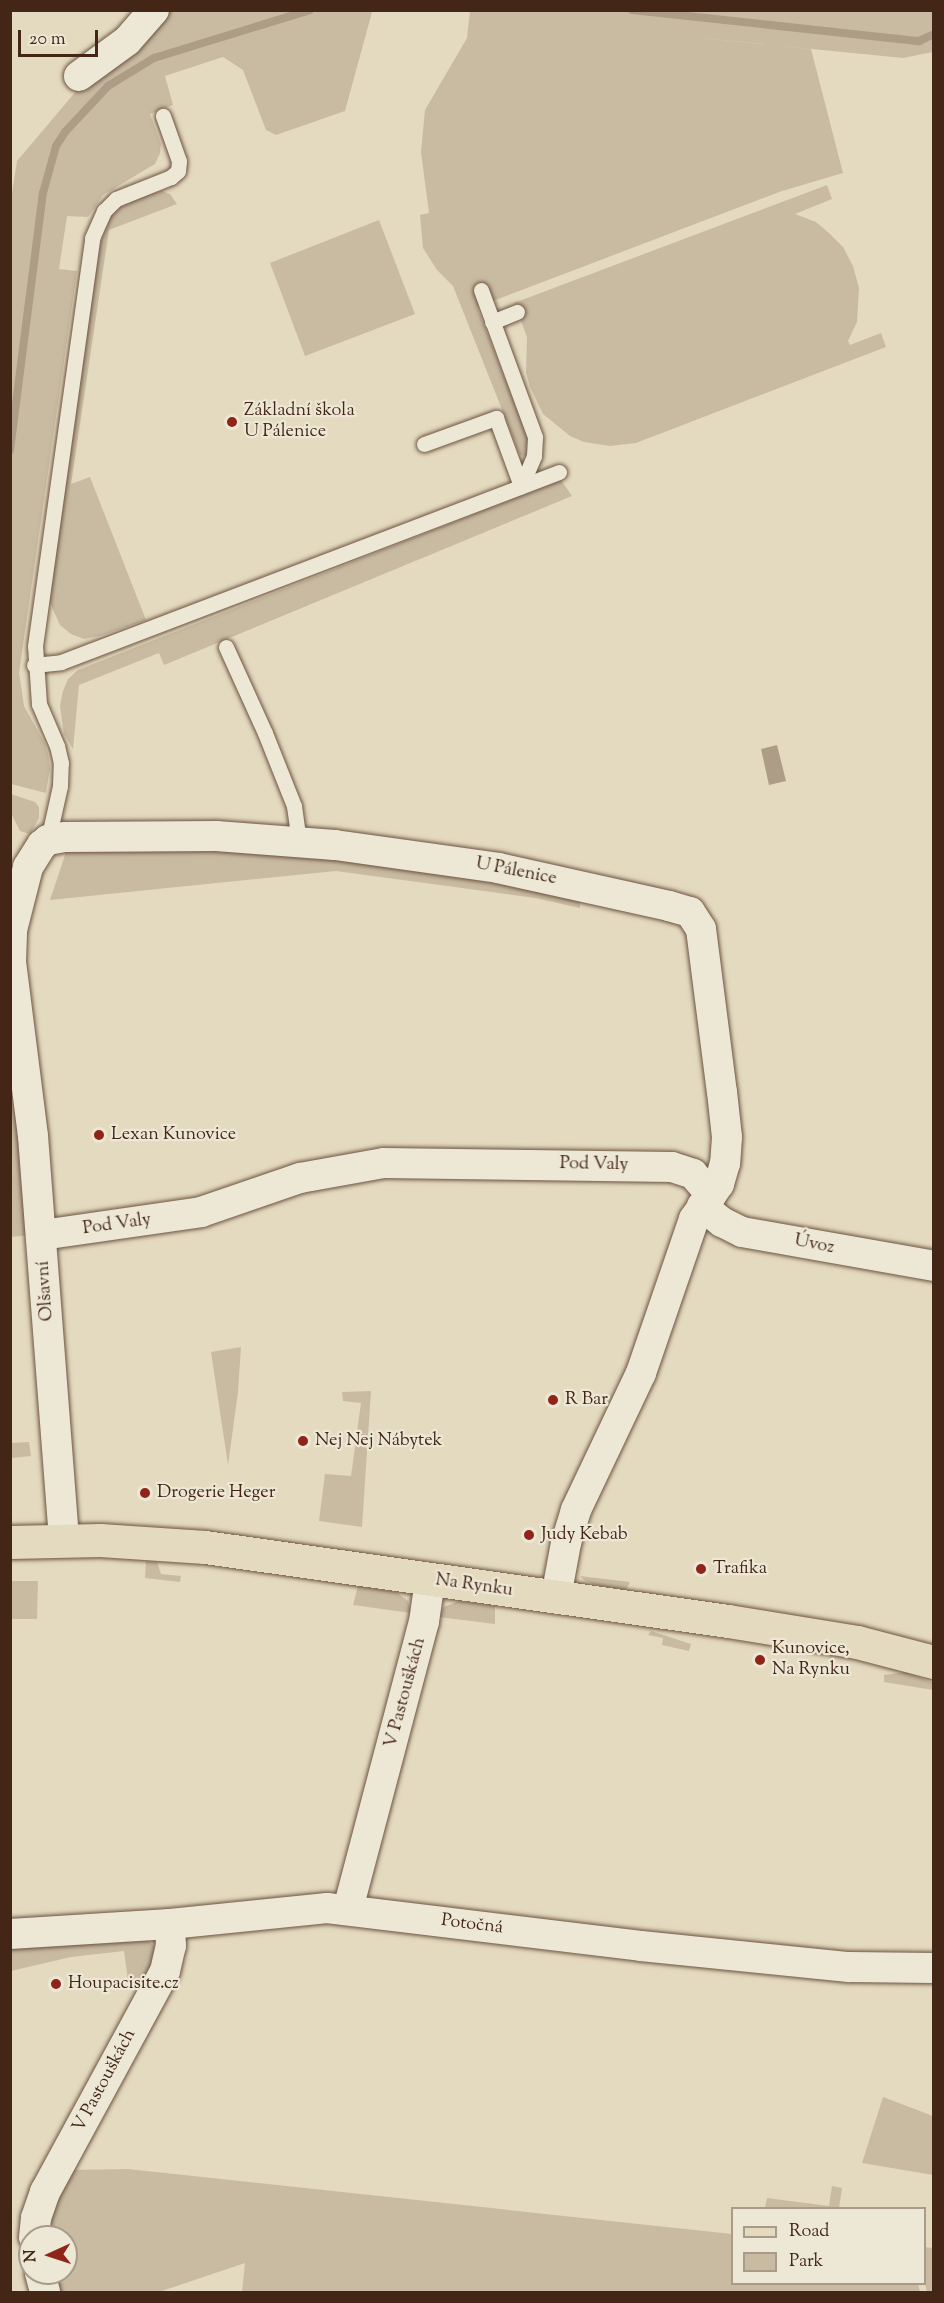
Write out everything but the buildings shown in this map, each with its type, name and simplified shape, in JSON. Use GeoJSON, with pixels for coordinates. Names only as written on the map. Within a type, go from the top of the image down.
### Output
{"type":"FeatureCollection","features":[{"type":"Feature","properties":{"kind":"main road","name":"Na Rynku"},"geometry":{"type":"LineString","coordinates":[[10,1542],[64,1539],[205,1547],[826,1637],[933,1662]]}},
{"type":"Feature","properties":{"kind":"street"},"geometry":{"type":"LineString","coordinates":[[79,76],[127,42],[154,10]]}},
{"type":"Feature","properties":{"kind":"street","name":"U Pálenice"},"geometry":{"type":"LineString","coordinates":[[48,840],[65,837],[216,836],[299,842],[498,868],[669,906],[695,917],[703,934],[727,1137],[722,1176],[706,1200]]}},
{"type":"Feature","properties":{"kind":"street","name":"Olšavní"},"geometry":{"type":"LineString","coordinates":[[48,840],[31,860],[19,896],[11,941],[11,963],[16,1036],[42,1235],[64,1539]]}},
{"type":"Feature","properties":{"kind":"street","name":"Pod Valy"},"geometry":{"type":"LineString","coordinates":[[42,1235],[201,1212],[300,1178],[384,1163],[672,1167],[693,1174],[706,1200]]}},
{"type":"Feature","properties":{"kind":"street"},"geometry":{"type":"LineString","coordinates":[[556,1597],[566,1542],[576,1510],[641,1373],[688,1233],[706,1200]]}},
{"type":"Feature","properties":{"kind":"street","name":"Úvoz"},"geometry":{"type":"LineString","coordinates":[[706,1200],[722,1222],[742,1232],[933,1266]]}},
{"type":"Feature","properties":{"kind":"street","name":"V Pastouškách"},"geometry":{"type":"LineString","coordinates":[[348,1909],[424,1622],[430,1580]]}},
{"type":"Feature","properties":{"kind":"street","name":"Potočná"},"geometry":{"type":"LineString","coordinates":[[10,1934],[170,1924],[305,1909],[348,1909],[629,1944],[803,1962],[879,1969],[933,1968]]}},
{"type":"Feature","properties":{"kind":"street","name":"V Pastouškách"},"geometry":{"type":"LineString","coordinates":[[35,2225],[45,2192],[165,1971],[171,1946],[170,1924]]}},
{"type":"Feature","properties":{"kind":"lane"},"geometry":{"type":"LineString","coordinates":[[48,840],[60,786],[61,763],[57,746],[39,704],[34,665],[41,591],[92,238],[104,210],[116,199],[171,177],[178,171],[179,161],[163,116]]}},
{"type":"Feature","properties":{"kind":"lane"},"geometry":{"type":"LineString","coordinates":[[481,290],[534,437],[534,456],[520,486]]}},
{"type":"Feature","properties":{"kind":"lane"},"geometry":{"type":"LineString","coordinates":[[492,322],[517,312]]}},
{"type":"Feature","properties":{"kind":"lane"},"geometry":{"type":"LineString","coordinates":[[424,444],[496,418],[520,486]]}},
{"type":"Feature","properties":{"kind":"lane"},"geometry":{"type":"LineString","coordinates":[[34,665],[61,662],[559,472]]}},
{"type":"Feature","properties":{"kind":"lane"},"geometry":{"type":"LineString","coordinates":[[226,647],[265,733],[294,806],[299,842]]}},
{"type":"Feature","properties":{"kind":"green space"},"geometry":{"type":"Polygon","coordinates":[[[158,11],[384,11],[372,12],[345,111],[276,135],[266,130],[243,70],[223,57],[165,76],[173,105],[150,114],[161,144],[155,164],[103,195],[88,217],[67,216],[59,269],[77,271],[19,673],[24,706],[48,754],[50,768],[46,793],[11,784],[10,206],[17,161],[83,83],[158,11]]]}},
{"type":"Feature","properties":{"kind":"green space"},"geometry":{"type":"Polygon","coordinates":[[[470,11],[933,11],[933,52],[903,58],[673,35],[811,49],[843,173],[782,191],[477,307],[530,443],[525,456],[520,455],[453,286],[437,270],[423,248],[420,215],[429,213],[421,152],[425,110],[467,38],[470,11]]]}},
{"type":"Feature","properties":{"kind":"green space"},"geometry":{"type":"Polygon","coordinates":[[[827,185],[832,199],[795,214],[816,222],[829,233],[843,247],[853,266],[859,288],[857,322],[848,341],[850,345],[881,333],[886,347],[636,443],[610,446],[584,442],[570,436],[543,414],[530,387],[526,372],[527,337],[514,303],[827,185]]]}},
{"type":"Feature","properties":{"kind":"green space"},"geometry":{"type":"Polygon","coordinates":[[[162,191],[170,194],[177,204],[109,230],[71,484],[90,477],[146,620],[100,636],[84,639],[71,634],[60,625],[50,603],[49,593],[100,244],[110,216],[116,210],[132,200],[162,191]]]}},
{"type":"Feature","properties":{"kind":"green space"},"geometry":{"type":"Polygon","coordinates":[[[379,220],[415,314],[305,356],[270,263],[379,220]]]}},
{"type":"Feature","properties":{"kind":"green space"},"geometry":{"type":"Polygon","coordinates":[[[561,480],[572,496],[164,665],[159,653],[79,685],[73,749],[64,734],[60,706],[63,691],[68,679],[78,670],[561,480]]]}},
{"type":"Feature","properties":{"kind":"green space"},"geometry":{"type":"Polygon","coordinates":[[[11,794],[35,802],[39,807],[39,818],[30,834],[20,831],[11,813],[11,794]]]}},
{"type":"Feature","properties":{"kind":"green space"},"geometry":{"type":"Polygon","coordinates":[[[268,851],[417,870],[499,884],[580,901],[580,908],[535,898],[336,871],[50,900],[66,852],[268,851]]]}},
{"type":"Feature","properties":{"kind":"green space"},"geometry":{"type":"Polygon","coordinates":[[[10,1064],[31,1235],[11,1237],[10,1064]]]}},
{"type":"Feature","properties":{"kind":"green space"},"geometry":{"type":"Polygon","coordinates":[[[241,1347],[238,1392],[228,1465],[211,1352],[241,1347]]]}},
{"type":"Feature","properties":{"kind":"green space"},"geometry":{"type":"Polygon","coordinates":[[[371,1391],[362,1527],[319,1521],[325,1474],[351,1476],[361,1403],[343,1401],[342,1392],[371,1391]]]}},
{"type":"Feature","properties":{"kind":"green space"},"geometry":{"type":"Polygon","coordinates":[[[29,1442],[31,1456],[11,1458],[11,1443],[29,1442]]]}},
{"type":"Feature","properties":{"kind":"green space"},"geometry":{"type":"Polygon","coordinates":[[[146,1561],[157,1562],[161,1574],[181,1576],[180,1582],[145,1578],[146,1561]]]}},
{"type":"Feature","properties":{"kind":"green space"},"geometry":{"type":"Polygon","coordinates":[[[580,1576],[630,1582],[626,1590],[597,1585],[585,1581],[580,1576]]]}},
{"type":"Feature","properties":{"kind":"green space"},"geometry":{"type":"Polygon","coordinates":[[[11,1581],[38,1581],[37,1619],[11,1619],[11,1581]]]}},
{"type":"Feature","properties":{"kind":"green space"},"geometry":{"type":"Polygon","coordinates":[[[358,1586],[396,1592],[408,1601],[411,1613],[353,1605],[358,1586]]]}},
{"type":"Feature","properties":{"kind":"green space"},"geometry":{"type":"Polygon","coordinates":[[[459,1601],[495,1606],[495,1624],[438,1617],[444,1607],[459,1601]]]}},
{"type":"Feature","properties":{"kind":"green space"},"geometry":{"type":"Polygon","coordinates":[[[651,1631],[691,1644],[689,1651],[662,1645],[663,1638],[648,1635],[651,1631]]]}},
{"type":"Feature","properties":{"kind":"green space"},"geometry":{"type":"Polygon","coordinates":[[[905,1672],[933,1683],[933,1690],[884,1682],[884,1675],[905,1672]]]}},
{"type":"Feature","properties":{"kind":"green space"},"geometry":{"type":"Polygon","coordinates":[[[144,1937],[154,1946],[158,1959],[142,1985],[129,1988],[124,1951],[71,1957],[11,1971],[10,1948],[144,1937]]]}},
{"type":"Feature","properties":{"kind":"green space"},"geometry":{"type":"Polygon","coordinates":[[[883,2097],[933,2116],[933,2175],[862,2163],[883,2097]]]}},
{"type":"Feature","properties":{"kind":"green space"},"geometry":{"type":"Polygon","coordinates":[[[128,2169],[731,2234],[731,2285],[918,2285],[920,2292],[242,2292],[245,2263],[159,2292],[51,2292],[50,2285],[78,2285],[78,2225],[47,2225],[66,2170],[128,2169]]]}},
{"type":"Feature","properties":{"kind":"green space"},"geometry":{"type":"Polygon","coordinates":[[[832,2186],[842,2188],[839,2207],[765,2207],[767,2198],[829,2206],[832,2186]]]}},
{"type":"Feature","properties":{"kind":"green space"},"geometry":{"type":"Polygon","coordinates":[[[926,2247],[933,2248],[933,2292],[927,2292],[926,2247]]]}},
{"type":"Feature","properties":{"kind":"shaded area"},"geometry":{"type":"Polygon","coordinates":[[[777,745],[786,781],[769,785],[761,749],[777,745]]]}},
{"type":"Feature","properties":{"kind":"waterway"},"geometry":{"type":"LineString","coordinates":[[10,450],[43,193],[56,146],[65,132],[108,86],[154,58],[310,10]]}},
{"type":"Feature","properties":{"kind":"waterway"},"geometry":{"type":"LineString","coordinates":[[632,10],[919,41],[934,34]]}},
{"type":"Feature","properties":{"kind":"place","name":"Základní škola U Pálenice"},"geometry":{"type":"Point","coordinates":[232,422]}},
{"type":"Feature","properties":{"kind":"place","name":"Lexan Kunovice"},"geometry":{"type":"Point","coordinates":[99,1135]}},
{"type":"Feature","properties":{"kind":"place","name":"R Bar"},"geometry":{"type":"Point","coordinates":[553,1400]}},
{"type":"Feature","properties":{"kind":"place","name":"Nej Nej Nábytek"},"geometry":{"type":"Point","coordinates":[303,1441]}},
{"type":"Feature","properties":{"kind":"place","name":"Drogerie Heger"},"geometry":{"type":"Point","coordinates":[145,1493]}},
{"type":"Feature","properties":{"kind":"place","name":"Judy Kebab"},"geometry":{"type":"Point","coordinates":[529,1535]}},
{"type":"Feature","properties":{"kind":"place","name":"Trafika"},"geometry":{"type":"Point","coordinates":[701,1569]}},
{"type":"Feature","properties":{"kind":"place","name":"Kunovice, Na Rynku"},"geometry":{"type":"Point","coordinates":[760,1660]}},
{"type":"Feature","properties":{"kind":"place","name":"Houpacisite.cz"},"geometry":{"type":"Point","coordinates":[56,1984]}}]}
